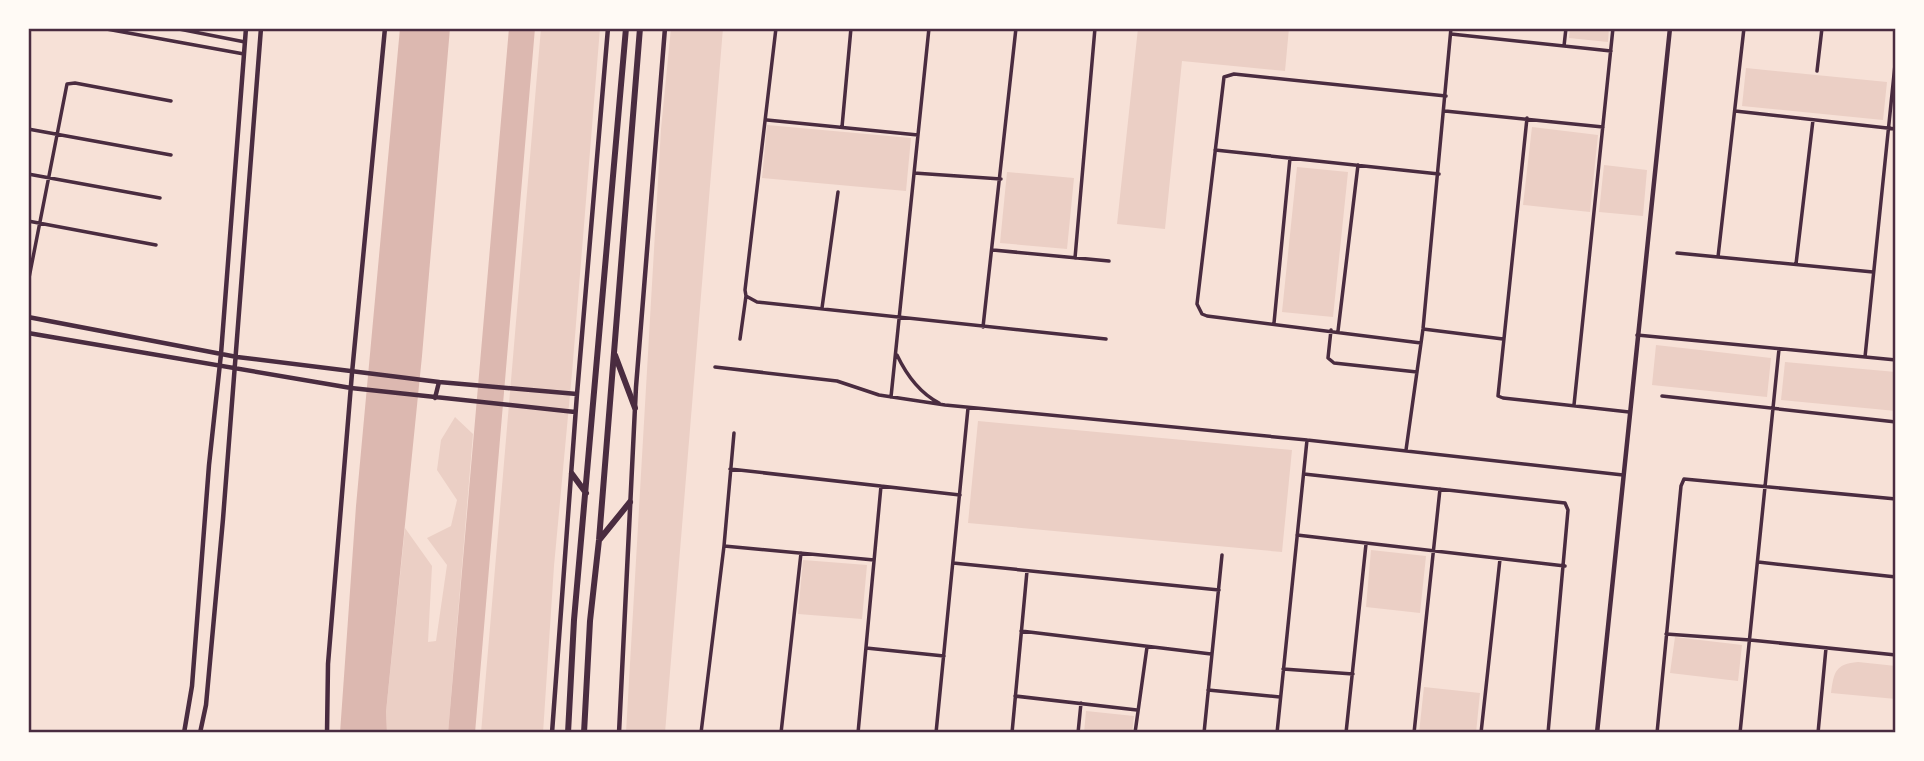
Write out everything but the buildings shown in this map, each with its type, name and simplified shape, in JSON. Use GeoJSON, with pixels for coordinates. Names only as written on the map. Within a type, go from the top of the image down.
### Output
{"type":"FeatureCollection","features":[{"type":"Feature","properties":{"kind":"highway"},"geometry":{"type":"LineString","coordinates":[[568,733],[574,620],[626,28]]}},
{"type":"Feature","properties":{"kind":"highway"},"geometry":{"type":"LineString","coordinates":[[584,733],[591,609],[599,540],[640,28]]}},
{"type":"Feature","properties":{"kind":"highway"},"geometry":{"type":"LineString","coordinates":[[614,353],[635,408]]}},
{"type":"Feature","properties":{"kind":"highway"},"geometry":{"type":"LineString","coordinates":[[572,474],[586,493]]}},
{"type":"Feature","properties":{"kind":"highway"},"geometry":{"type":"LineString","coordinates":[[599,540],[630,502]]}},
{"type":"Feature","properties":{"kind":"street"},"geometry":{"type":"LineString","coordinates":[[102,28],[244,54]]}},
{"type":"Feature","properties":{"kind":"street"},"geometry":{"type":"LineString","coordinates":[[174,28],[245,42]]}},
{"type":"Feature","properties":{"kind":"street"},"geometry":{"type":"LineString","coordinates":[[184,733],[192,685],[246,28]]}},
{"type":"Feature","properties":{"kind":"street"},"geometry":{"type":"LineString","coordinates":[[200,733],[210,666],[237,357],[261,28]]}},
{"type":"Feature","properties":{"kind":"street"},"geometry":{"type":"LineString","coordinates":[[327,733],[327,664],[385,28]]}},
{"type":"Feature","properties":{"kind":"street"},"geometry":{"type":"LineString","coordinates":[[552,733],[575,412],[608,28]]}},
{"type":"Feature","properties":{"kind":"street"},"geometry":{"type":"LineString","coordinates":[[619,733],[635,408],[665,28]]}},
{"type":"Feature","properties":{"kind":"street"},"geometry":{"type":"LineString","coordinates":[[740,339],[776,28]]}},
{"type":"Feature","properties":{"kind":"street"},"geometry":{"type":"LineString","coordinates":[[842,127],[851,28]]}},
{"type":"Feature","properties":{"kind":"street"},"geometry":{"type":"LineString","coordinates":[[891,397],[929,28]]}},
{"type":"Feature","properties":{"kind":"street"},"geometry":{"type":"LineString","coordinates":[[983,327],[1016,28]]}},
{"type":"Feature","properties":{"kind":"street"},"geometry":{"type":"LineString","coordinates":[[1075,258],[1095,28]]}},
{"type":"Feature","properties":{"kind":"street"},"geometry":{"type":"LineString","coordinates":[[1406,451],[1423,329],[1451,28]]}},
{"type":"Feature","properties":{"kind":"street"},"geometry":{"type":"LineString","coordinates":[[1564,46],[1566,28]]}},
{"type":"Feature","properties":{"kind":"street"},"geometry":{"type":"LineString","coordinates":[[1574,405],[1613,28]]}},
{"type":"Feature","properties":{"kind":"street"},"geometry":{"type":"LineString","coordinates":[[1597,733],[1670,28]]}},
{"type":"Feature","properties":{"kind":"street"},"geometry":{"type":"LineString","coordinates":[[1718,257],[1744,28]]}},
{"type":"Feature","properties":{"kind":"street"},"geometry":{"type":"LineString","coordinates":[[1817,71],[1822,28]]}},
{"type":"Feature","properties":{"kind":"street"},"geometry":{"type":"LineString","coordinates":[[1451,34],[1611,51]]}},
{"type":"Feature","properties":{"kind":"street"},"geometry":{"type":"LineString","coordinates":[[1866,357],[1896,55]]}},
{"type":"Feature","properties":{"kind":"street"},"geometry":{"type":"LineString","coordinates":[[1421,343],[1206,316],[1198,310],[1197,304],[1224,77],[1229,74],[1446,96]]}},
{"type":"Feature","properties":{"kind":"street"},"geometry":{"type":"LineString","coordinates":[[28,283],[65,88],[70,83],[171,101]]}},
{"type":"Feature","properties":{"kind":"street"},"geometry":{"type":"LineString","coordinates":[[1444,111],[1603,127]]}},
{"type":"Feature","properties":{"kind":"street"},"geometry":{"type":"LineString","coordinates":[[1735,111],[1896,129]]}},
{"type":"Feature","properties":{"kind":"street"},"geometry":{"type":"LineString","coordinates":[[1527,118],[1497,392],[1500,397],[1629,412]]}},
{"type":"Feature","properties":{"kind":"street"},"geometry":{"type":"LineString","coordinates":[[767,120],[918,135]]}},
{"type":"Feature","properties":{"kind":"street"},"geometry":{"type":"LineString","coordinates":[[1796,264],[1813,120]]}},
{"type":"Feature","properties":{"kind":"street"},"geometry":{"type":"LineString","coordinates":[[28,129],[171,155]]}},
{"type":"Feature","properties":{"kind":"street"},"geometry":{"type":"LineString","coordinates":[[1215,150],[1438,174]]}},
{"type":"Feature","properties":{"kind":"street"},"geometry":{"type":"LineString","coordinates":[[1274,323],[1290,158]]}},
{"type":"Feature","properties":{"kind":"street"},"geometry":{"type":"LineString","coordinates":[[1338,331],[1358,165]]}},
{"type":"Feature","properties":{"kind":"street"},"geometry":{"type":"LineString","coordinates":[[914,173],[1001,179]]}},
{"type":"Feature","properties":{"kind":"street"},"geometry":{"type":"LineString","coordinates":[[28,174],[160,198]]}},
{"type":"Feature","properties":{"kind":"street"},"geometry":{"type":"LineString","coordinates":[[821,309],[838,192]]}},
{"type":"Feature","properties":{"kind":"street"},"geometry":{"type":"LineString","coordinates":[[28,221],[156,245]]}},
{"type":"Feature","properties":{"kind":"street"},"geometry":{"type":"LineString","coordinates":[[993,250],[1109,261]]}},
{"type":"Feature","properties":{"kind":"street"},"geometry":{"type":"LineString","coordinates":[[1677,253],[1874,272]]}},
{"type":"Feature","properties":{"kind":"street"},"geometry":{"type":"LineString","coordinates":[[746,296],[757,302],[1106,338]]}},
{"type":"Feature","properties":{"kind":"street"},"geometry":{"type":"LineString","coordinates":[[28,317],[237,357],[361,374],[577,394]]}},
{"type":"Feature","properties":{"kind":"street"},"geometry":{"type":"LineString","coordinates":[[1423,329],[1503,338]]}},
{"type":"Feature","properties":{"kind":"street"},"geometry":{"type":"LineString","coordinates":[[1331,330],[1328,358],[1334,363],[1417,372]]}},
{"type":"Feature","properties":{"kind":"street"},"geometry":{"type":"LineString","coordinates":[[28,333],[351,388],[575,412]]}},
{"type":"Feature","properties":{"kind":"street"},"geometry":{"type":"LineString","coordinates":[[1637,335],[1896,360]]}},
{"type":"Feature","properties":{"kind":"street"},"geometry":{"type":"LineString","coordinates":[[1740,733],[1779,349]]}},
{"type":"Feature","properties":{"kind":"street"},"geometry":{"type":"LineString","coordinates":[[896,353],[902,367],[920,389],[945,405]]}},
{"type":"Feature","properties":{"kind":"street"},"geometry":{"type":"LineString","coordinates":[[715,367],[837,381],[891,397],[968,408],[1307,440],[1623,475]]}},
{"type":"Feature","properties":{"kind":"street"},"geometry":{"type":"LineString","coordinates":[[435,398],[439,382]]}},
{"type":"Feature","properties":{"kind":"street"},"geometry":{"type":"LineString","coordinates":[[1662,396],[1896,422]]}},
{"type":"Feature","properties":{"kind":"street"},"geometry":{"type":"LineString","coordinates":[[936,733],[968,408]]}},
{"type":"Feature","properties":{"kind":"street"},"geometry":{"type":"LineString","coordinates":[[701,733],[734,433]]}},
{"type":"Feature","properties":{"kind":"street"},"geometry":{"type":"LineString","coordinates":[[1277,733],[1307,440]]}},
{"type":"Feature","properties":{"kind":"street"},"geometry":{"type":"LineString","coordinates":[[730,469],[960,495]]}},
{"type":"Feature","properties":{"kind":"street"},"geometry":{"type":"LineString","coordinates":[[1304,474],[1565,503],[1568,510],[1565,566],[1548,733]]}},
{"type":"Feature","properties":{"kind":"street"},"geometry":{"type":"LineString","coordinates":[[1657,733],[1682,482],[1687,478],[1896,499]]}},
{"type":"Feature","properties":{"kind":"street"},"geometry":{"type":"LineString","coordinates":[[858,733],[881,486]]}},
{"type":"Feature","properties":{"kind":"street"},"geometry":{"type":"LineString","coordinates":[[1414,733],[1440,489]]}},
{"type":"Feature","properties":{"kind":"street"},"geometry":{"type":"LineString","coordinates":[[1297,535],[1565,566]]}},
{"type":"Feature","properties":{"kind":"street"},"geometry":{"type":"LineString","coordinates":[[1346,733],[1366,543]]}},
{"type":"Feature","properties":{"kind":"street"},"geometry":{"type":"LineString","coordinates":[[723,546],[874,560]]}},
{"type":"Feature","properties":{"kind":"street"},"geometry":{"type":"LineString","coordinates":[[781,733],[801,553]]}},
{"type":"Feature","properties":{"kind":"street"},"geometry":{"type":"LineString","coordinates":[[1204,733],[1222,555]]}},
{"type":"Feature","properties":{"kind":"street"},"geometry":{"type":"LineString","coordinates":[[1481,733],[1500,558]]}},
{"type":"Feature","properties":{"kind":"street"},"geometry":{"type":"LineString","coordinates":[[1758,562],[1896,577]]}},
{"type":"Feature","properties":{"kind":"street"},"geometry":{"type":"LineString","coordinates":[[953,563],[1219,590]]}},
{"type":"Feature","properties":{"kind":"street"},"geometry":{"type":"LineString","coordinates":[[1012,733],[1027,571]]}},
{"type":"Feature","properties":{"kind":"street"},"geometry":{"type":"LineString","coordinates":[[1021,631],[1211,654]]}},
{"type":"Feature","properties":{"kind":"street"},"geometry":{"type":"LineString","coordinates":[[1667,634],[1896,655]]}},
{"type":"Feature","properties":{"kind":"street"},"geometry":{"type":"LineString","coordinates":[[1135,733],[1147,647]]}},
{"type":"Feature","properties":{"kind":"street"},"geometry":{"type":"LineString","coordinates":[[866,648],[944,656]]}},
{"type":"Feature","properties":{"kind":"street"},"geometry":{"type":"LineString","coordinates":[[1818,733],[1826,648]]}},
{"type":"Feature","properties":{"kind":"street"},"geometry":{"type":"LineString","coordinates":[[1283,669],[1353,674]]}},
{"type":"Feature","properties":{"kind":"street"},"geometry":{"type":"LineString","coordinates":[[1208,690],[1280,697]]}},
{"type":"Feature","properties":{"kind":"street"},"geometry":{"type":"LineString","coordinates":[[1015,696],[1138,710]]}},
{"type":"Feature","properties":{"kind":"street"},"geometry":{"type":"LineString","coordinates":[[1078,733],[1081,703]]}},
{"type":"Feature","properties":{"kind":"shaded area"},"geometry":{"type":"Polygon","coordinates":[[[400,28],[450,28],[422,356],[386,712],[387,733],[340,733],[356,506],[400,28]]]}},
{"type":"Feature","properties":{"kind":"shaded area"},"geometry":{"type":"Polygon","coordinates":[[[509,28],[535,28],[475,733],[448,733],[509,28]]]}},
{"type":"Feature","properties":{"kind":"shaded area"},"geometry":{"type":"Polygon","coordinates":[[[541,28],[600,28],[554,566],[543,733],[481,733],[541,28]]]}},
{"type":"Feature","properties":{"kind":"shaded area"},"geometry":{"type":"Polygon","coordinates":[[[671,28],[723,28],[665,733],[626,733],[661,129],[671,28]]]}},
{"type":"Feature","properties":{"kind":"shaded area"},"geometry":{"type":"Polygon","coordinates":[[[1138,28],[1289,28],[1285,71],[1182,61],[1165,229],[1117,224],[1138,28]]]}},
{"type":"Feature","properties":{"kind":"shaded area"},"geometry":{"type":"Polygon","coordinates":[[[1570,28],[1609,28],[1608,42],[1569,38],[1570,28]]]}},
{"type":"Feature","properties":{"kind":"shaded area"},"geometry":{"type":"Polygon","coordinates":[[[1746,68],[1887,82],[1883,120],[1742,106],[1746,68]]]}},
{"type":"Feature","properties":{"kind":"shaded area"},"geometry":{"type":"Polygon","coordinates":[[[767,125],[911,138],[906,191],[762,178],[767,125]]]}},
{"type":"Feature","properties":{"kind":"shaded area"},"geometry":{"type":"Polygon","coordinates":[[[1532,127],[1598,135],[1590,212],[1523,205],[1532,127]]]}},
{"type":"Feature","properties":{"kind":"shaded area"},"geometry":{"type":"Polygon","coordinates":[[[1604,165],[1647,170],[1643,216],[1599,212],[1604,165]]]}},
{"type":"Feature","properties":{"kind":"shaded area"},"geometry":{"type":"Polygon","coordinates":[[[1297,167],[1348,172],[1333,317],[1282,312],[1297,167]]]}},
{"type":"Feature","properties":{"kind":"shaded area"},"geometry":{"type":"Polygon","coordinates":[[[1007,172],[1074,178],[1067,249],[1000,243],[1007,172]]]}},
{"type":"Feature","properties":{"kind":"shaded area"},"geometry":{"type":"Polygon","coordinates":[[[1656,345],[1771,358],[1767,397],[1652,385],[1656,345]]]}},
{"type":"Feature","properties":{"kind":"shaded area"},"geometry":{"type":"Polygon","coordinates":[[[1785,362],[1896,372],[1896,411],[1781,400],[1785,362]]]}},
{"type":"Feature","properties":{"kind":"shaded area"},"geometry":{"type":"Polygon","coordinates":[[[455,417],[473,434],[448,733],[387,733],[386,712],[405,528],[432,566],[428,642],[436,641],[447,565],[427,538],[451,526],[457,500],[437,470],[441,440],[455,417]]]}},
{"type":"Feature","properties":{"kind":"shaded area"},"geometry":{"type":"Polygon","coordinates":[[[978,421],[1292,450],[1282,552],[968,523],[978,421]]]}},
{"type":"Feature","properties":{"kind":"shaded area"},"geometry":{"type":"Polygon","coordinates":[[[1371,550],[1426,556],[1420,613],[1366,607],[1371,550]]]}},
{"type":"Feature","properties":{"kind":"shaded area"},"geometry":{"type":"Polygon","coordinates":[[[803,560],[867,565],[862,619],[798,614],[803,560]]]}},
{"type":"Feature","properties":{"kind":"shaded area"},"geometry":{"type":"Polygon","coordinates":[[[1675,637],[1742,645],[1738,681],[1670,673],[1675,637]]]}},
{"type":"Feature","properties":{"kind":"shaded area"},"geometry":{"type":"Polygon","coordinates":[[[1858,662],[1896,666],[1896,699],[1831,693],[1837,670],[1844,665],[1858,662]]]}},
{"type":"Feature","properties":{"kind":"shaded area"},"geometry":{"type":"Polygon","coordinates":[[[1424,687],[1480,693],[1476,733],[1419,733],[1424,687]]]}},
{"type":"Feature","properties":{"kind":"shaded area"},"geometry":{"type":"Polygon","coordinates":[[[1086,711],[1134,716],[1132,733],[1084,733],[1086,711]]]}}]}
